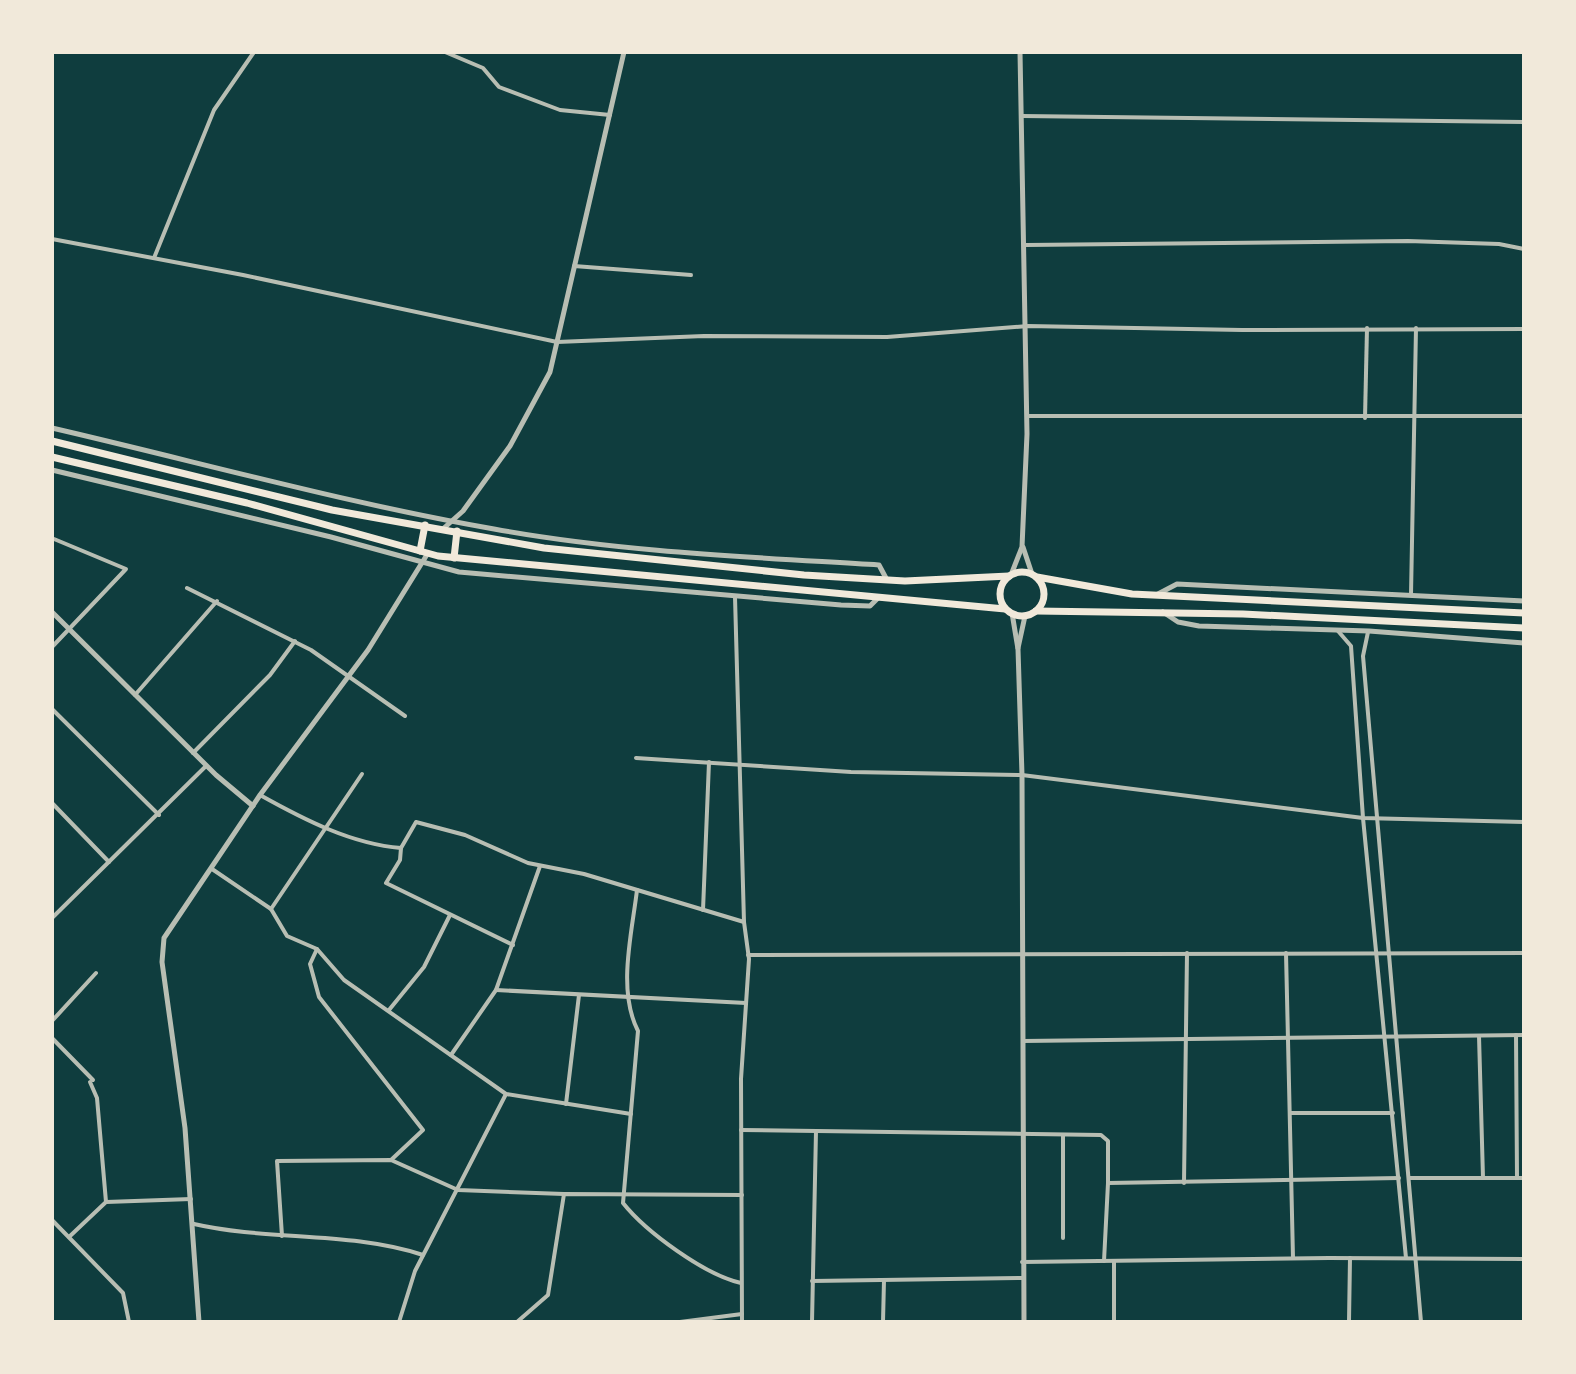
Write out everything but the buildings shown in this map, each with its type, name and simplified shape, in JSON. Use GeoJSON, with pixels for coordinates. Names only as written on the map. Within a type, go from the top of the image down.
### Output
{"type":"FeatureCollection","features":[{"type":"Feature","properties":{"kind":"main road"},"geometry":{"type":"LineString","coordinates":[[52,441],[332,510],[625,558],[887,580],[1034,576],[1156,596],[1524,613]]}},
{"type":"Feature","properties":{"kind":"main road"},"geometry":{"type":"LineString","coordinates":[[52,457],[247,503],[454,558],[881,595],[1009,611],[1025,616],[1036,611],[1162,612],[1524,628]]}},
{"type":"Feature","properties":{"kind":"main road"},"geometry":{"type":"LineString","coordinates":[[424,552],[425,525]]}},
{"type":"Feature","properties":{"kind":"main road"},"geometry":{"type":"LineString","coordinates":[[454,558],[457,531]]}},
{"type":"Feature","properties":{"kind":"main road"},"geometry":{"type":"LineString","coordinates":[[1009,611],[1001,588],[1010,576]]}},
{"type":"Feature","properties":{"kind":"main road"},"geometry":{"type":"LineString","coordinates":[[1034,576],[1044,594],[1036,611]]}},
{"type":"Feature","properties":{"kind":"street"},"geometry":{"type":"LineString","coordinates":[[154,258],[214,110],[254,52]]}},
{"type":"Feature","properties":{"kind":"street"},"geometry":{"type":"LineString","coordinates":[[445,52],[483,68],[499,87],[560,110],[612,115]]}},
{"type":"Feature","properties":{"kind":"street"},"geometry":{"type":"LineString","coordinates":[[444,528],[463,511],[510,446],[550,372],[612,115],[624,52]]}},
{"type":"Feature","properties":{"kind":"street"},"geometry":{"type":"LineString","coordinates":[[1010,576],[1022,547],[1027,416],[1028,326],[1020,52]]}},
{"type":"Feature","properties":{"kind":"street"},"geometry":{"type":"LineString","coordinates":[[1022,116],[1524,122]]}},
{"type":"Feature","properties":{"kind":"street"},"geometry":{"type":"LineString","coordinates":[[52,239],[557,342],[704,336],[887,337],[1028,326],[1524,329]]}},
{"type":"Feature","properties":{"kind":"street"},"geometry":{"type":"LineString","coordinates":[[1026,245],[1408,241],[1499,244],[1524,249]]}},
{"type":"Feature","properties":{"kind":"street"},"geometry":{"type":"LineString","coordinates":[[574,266],[691,275]]}},
{"type":"Feature","properties":{"kind":"street"},"geometry":{"type":"LineString","coordinates":[[1365,418],[1367,328]]}},
{"type":"Feature","properties":{"kind":"street"},"geometry":{"type":"LineString","coordinates":[[1411,595],[1416,328]]}},
{"type":"Feature","properties":{"kind":"street"},"geometry":{"type":"LineString","coordinates":[[1027,416],[1524,416]]}},
{"type":"Feature","properties":{"kind":"street"},"geometry":{"type":"LineString","coordinates":[[52,428],[329,497],[452,521],[580,541],[879,565],[887,580]]}},
{"type":"Feature","properties":{"kind":"street"},"geometry":{"type":"LineString","coordinates":[[52,470],[331,537],[459,572],[870,606],[881,595]]}},
{"type":"Feature","properties":{"kind":"street"},"geometry":{"type":"LineString","coordinates":[[52,647],[126,569],[54,539]]}},
{"type":"Feature","properties":{"kind":"street"},"geometry":{"type":"LineString","coordinates":[[1022,547],[1034,576]]}},
{"type":"Feature","properties":{"kind":"street"},"geometry":{"type":"LineString","coordinates":[[199,1322],[185,1128],[162,962],[164,938],[260,795],[407,592],[423,563],[424,552]]}},
{"type":"Feature","properties":{"kind":"street"},"geometry":{"type":"LineString","coordinates":[[1156,596],[1177,584],[1524,601]]}},
{"type":"Feature","properties":{"kind":"street"},"geometry":{"type":"LineString","coordinates":[[187,588],[295,641],[405,716]]}},
{"type":"Feature","properties":{"kind":"street"},"geometry":{"type":"LineString","coordinates":[[735,597],[744,922],[748,955],[741,1130],[742,1322]]}},
{"type":"Feature","properties":{"kind":"street"},"geometry":{"type":"LineString","coordinates":[[135,695],[217,601]]}},
{"type":"Feature","properties":{"kind":"street"},"geometry":{"type":"LineString","coordinates":[[1009,611],[1018,649],[1022,775],[1024,1322]]}},
{"type":"Feature","properties":{"kind":"street"},"geometry":{"type":"LineString","coordinates":[[52,612],[206,766],[253,806]]}},
{"type":"Feature","properties":{"kind":"street"},"geometry":{"type":"LineString","coordinates":[[1162,612],[1178,622],[1199,626],[1369,631],[1524,643]]}},
{"type":"Feature","properties":{"kind":"street"},"geometry":{"type":"LineString","coordinates":[[1018,649],[1025,616]]}},
{"type":"Feature","properties":{"kind":"street"},"geometry":{"type":"LineString","coordinates":[[1336,630],[1351,646],[1363,818],[1406,1258]]}},
{"type":"Feature","properties":{"kind":"street"},"geometry":{"type":"LineString","coordinates":[[1369,631],[1363,656],[1421,1322]]}},
{"type":"Feature","properties":{"kind":"street"},"geometry":{"type":"LineString","coordinates":[[193,753],[270,675],[295,641]]}},
{"type":"Feature","properties":{"kind":"street"},"geometry":{"type":"LineString","coordinates":[[52,709],[159,815]]}},
{"type":"Feature","properties":{"kind":"street"},"geometry":{"type":"LineString","coordinates":[[636,758],[851,772],[1022,775],[1363,818],[1524,822]]}},
{"type":"Feature","properties":{"kind":"street"},"geometry":{"type":"LineString","coordinates":[[703,910],[709,762]]}},
{"type":"Feature","properties":{"kind":"street"},"geometry":{"type":"LineString","coordinates":[[52,918],[206,766]]}},
{"type":"Feature","properties":{"kind":"street"},"geometry":{"type":"LineString","coordinates":[[271,909],[362,774]]}},
{"type":"Feature","properties":{"kind":"street"},"geometry":{"type":"LineString","coordinates":[[260,795],[325,827],[385,847],[401,848]]}},
{"type":"Feature","properties":{"kind":"street"},"geometry":{"type":"LineString","coordinates":[[52,803],[109,863]]}},
{"type":"Feature","properties":{"kind":"street"},"geometry":{"type":"LineString","coordinates":[[513,945],[386,883],[400,860],[401,848],[416,822],[465,835],[540,866],[637,890],[744,922]]}},
{"type":"Feature","properties":{"kind":"street"},"geometry":{"type":"LineString","coordinates":[[451,1055],[496,990],[540,866]]}},
{"type":"Feature","properties":{"kind":"street"},"geometry":{"type":"LineString","coordinates":[[212,869],[271,909],[287,936],[317,949],[344,980],[506,1094],[631,1114]]}},
{"type":"Feature","properties":{"kind":"street"},"geometry":{"type":"LineString","coordinates":[[637,890],[628,970],[632,1020],[638,1031],[623,1203],[635,1218],[724,1280],[742,1284]]}},
{"type":"Feature","properties":{"kind":"street"},"geometry":{"type":"LineString","coordinates":[[389,1010],[424,967],[450,915]]}},
{"type":"Feature","properties":{"kind":"street"},"geometry":{"type":"LineString","coordinates":[[317,949],[310,964],[319,997],[423,1130],[391,1160]]}},
{"type":"Feature","properties":{"kind":"street"},"geometry":{"type":"LineString","coordinates":[[1184,1183],[1187,953]]}},
{"type":"Feature","properties":{"kind":"street"},"geometry":{"type":"LineString","coordinates":[[1286,953],[1293,1258]]}},
{"type":"Feature","properties":{"kind":"street"},"geometry":{"type":"LineString","coordinates":[[748,955],[1524,953]]}},
{"type":"Feature","properties":{"kind":"street"},"geometry":{"type":"LineString","coordinates":[[52,1021],[96,973]]}},
{"type":"Feature","properties":{"kind":"street"},"geometry":{"type":"LineString","coordinates":[[496,990],[746,1003]]}},
{"type":"Feature","properties":{"kind":"street"},"geometry":{"type":"LineString","coordinates":[[566,1104],[579,995]]}},
{"type":"Feature","properties":{"kind":"street"},"geometry":{"type":"LineString","coordinates":[[1479,1035],[1483,1178]]}},
{"type":"Feature","properties":{"kind":"street"},"geometry":{"type":"LineString","coordinates":[[1410,1178],[1521,1178],[1516,1035]]}},
{"type":"Feature","properties":{"kind":"street"},"geometry":{"type":"LineString","coordinates":[[1023,1041],[1524,1035]]}},
{"type":"Feature","properties":{"kind":"street"},"geometry":{"type":"LineString","coordinates":[[52,1038],[92,1081],[97,1098],[106,1202]]}},
{"type":"Feature","properties":{"kind":"street"},"geometry":{"type":"LineString","coordinates":[[399,1322],[423,1255],[506,1094]]}},
{"type":"Feature","properties":{"kind":"street"},"geometry":{"type":"LineString","coordinates":[[1290,1113],[1393,1113]]}},
{"type":"Feature","properties":{"kind":"street"},"geometry":{"type":"LineString","coordinates":[[741,1130],[1105,1136],[1108,1183],[1104,1261]]}},
{"type":"Feature","properties":{"kind":"street"},"geometry":{"type":"LineString","coordinates":[[812,1322],[816,1131]]}},
{"type":"Feature","properties":{"kind":"street"},"geometry":{"type":"LineString","coordinates":[[1063,1135],[1063,1238]]}},
{"type":"Feature","properties":{"kind":"street"},"geometry":{"type":"LineString","coordinates":[[282,1236],[277,1161],[391,1160],[458,1190],[743,1195]]}},
{"type":"Feature","properties":{"kind":"street"},"geometry":{"type":"LineString","coordinates":[[1108,1183],[1400,1178]]}},
{"type":"Feature","properties":{"kind":"street"},"geometry":{"type":"LineString","coordinates":[[517,1322],[548,1295],[564,1194]]}},
{"type":"Feature","properties":{"kind":"street"},"geometry":{"type":"LineString","coordinates":[[69,1237],[106,1202],[191,1199]]}},
{"type":"Feature","properties":{"kind":"street"},"geometry":{"type":"LineString","coordinates":[[52,1220],[90,1263],[123,1293],[129,1322]]}},
{"type":"Feature","properties":{"kind":"street"},"geometry":{"type":"LineString","coordinates":[[194,1224],[238,1234],[383,1247],[423,1255]]}},
{"type":"Feature","properties":{"kind":"street"},"geometry":{"type":"LineString","coordinates":[[1349,1322],[1350,1258]]}},
{"type":"Feature","properties":{"kind":"street"},"geometry":{"type":"LineString","coordinates":[[1022,1262],[1524,1259]]}},
{"type":"Feature","properties":{"kind":"street"},"geometry":{"type":"LineString","coordinates":[[1114,1261],[1114,1322]]}},
{"type":"Feature","properties":{"kind":"street"},"geometry":{"type":"LineString","coordinates":[[812,1281],[1023,1278]]}},
{"type":"Feature","properties":{"kind":"street"},"geometry":{"type":"LineString","coordinates":[[883,1322],[884,1280]]}},
{"type":"Feature","properties":{"kind":"street"},"geometry":{"type":"LineString","coordinates":[[680,1322],[742,1314]]}}]}
